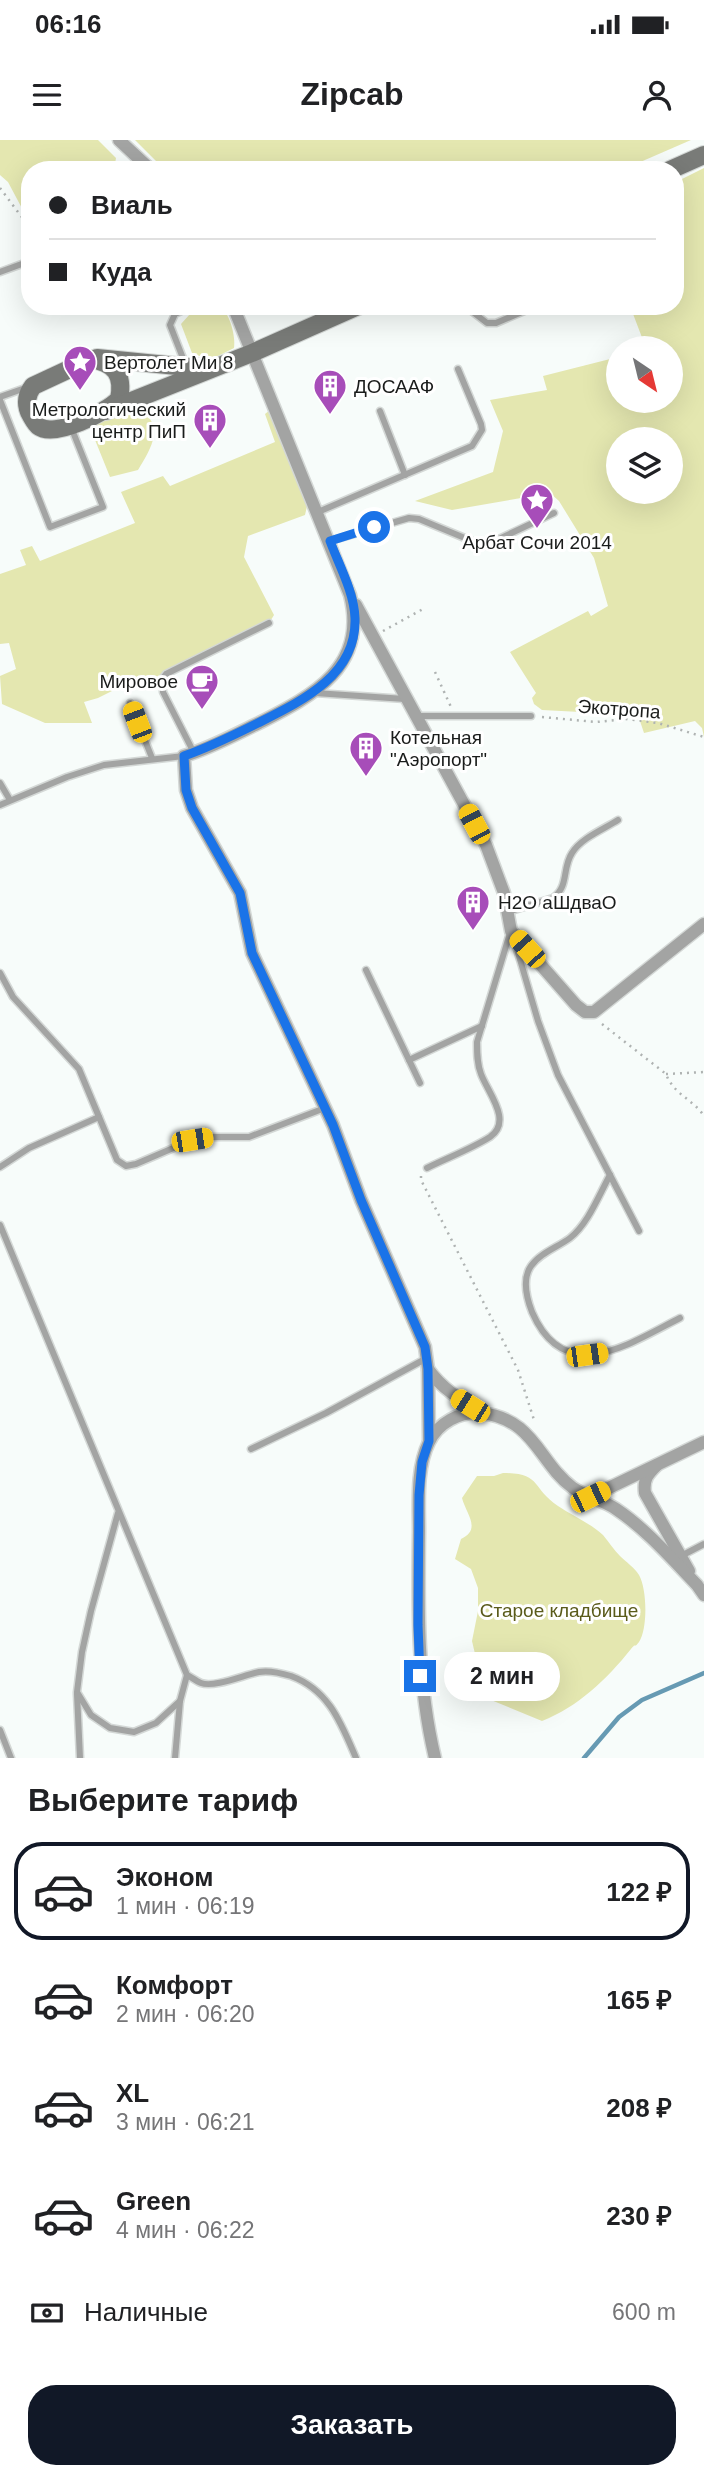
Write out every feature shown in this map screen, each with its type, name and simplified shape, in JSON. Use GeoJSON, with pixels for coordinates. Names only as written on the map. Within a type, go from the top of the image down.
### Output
{"type":"FeatureCollection","features":[{"type":"Feature","properties":{"kind":"main road"},"geometry":{"type":"LineString","coordinates":[[684,164],[704,155]]}},
{"type":"Feature","properties":{"kind":"main road"},"geometry":{"type":"LineString","coordinates":[[226,364],[187,368],[118,358],[91,359],[33,386],[27,401],[29,412],[38,426],[47,430],[71,426],[106,411],[226,364],[253,353],[338,315]]}},
{"type":"Feature","properties":{"kind":"main road"},"geometry":{"type":"LineString","coordinates":[[91,359],[106,362],[111,366],[120,383],[118,399],[106,411]]}},
{"type":"Feature","properties":{"kind":"street"},"geometry":{"type":"LineString","coordinates":[[119,140],[141,161]]}},
{"type":"Feature","properties":{"kind":"street"},"geometry":{"type":"LineString","coordinates":[[237,315],[350,595],[486,845],[495,867],[511,931],[585,1012],[594,1012],[704,924]]}},
{"type":"Feature","properties":{"kind":"street"},"geometry":{"type":"LineString","coordinates":[[350,595],[355,619],[352,644],[332,676],[295,704],[205,750],[189,754],[186,790],[192,808],[240,893],[252,953],[325,1108],[361,1200],[425,1347],[429,1441]]}},
{"type":"Feature","properties":{"kind":"street"},"geometry":{"type":"LineString","coordinates":[[427,1363],[438,1383],[449,1392],[482,1413],[515,1424],[531,1436],[561,1478],[575,1489],[628,1517],[701,1590]]}},
{"type":"Feature","properties":{"kind":"street"},"geometry":{"type":"LineString","coordinates":[[435,1758],[420,1676],[419,1495],[422,1462],[429,1441],[440,1427],[454,1417],[467,1413],[482,1413]]}},
{"type":"Feature","properties":{"kind":"street"},"geometry":{"type":"LineString","coordinates":[[590,1497],[704,1442]]}},
{"type":"Feature","properties":{"kind":"street"},"geometry":{"type":"LineString","coordinates":[[657,1465],[647,1476],[645,1493],[701,1590]]}},
{"type":"Feature","properties":{"kind":"lane"},"geometry":{"type":"LineString","coordinates":[[0,272],[21,264]]}},
{"type":"Feature","properties":{"kind":"lane"},"geometry":{"type":"LineString","coordinates":[[175,315],[170,325],[187,368]]}},
{"type":"Feature","properties":{"kind":"lane"},"geometry":{"type":"LineString","coordinates":[[477,315],[487,323],[496,323],[515,315]]}},
{"type":"Feature","properties":{"kind":"lane"},"geometry":{"type":"LineString","coordinates":[[318,512],[472,446],[482,430],[481,424],[458,369]]}},
{"type":"Feature","properties":{"kind":"lane"},"geometry":{"type":"LineString","coordinates":[[33,386],[0,399],[50,527],[103,507],[71,426]]}},
{"type":"Feature","properties":{"kind":"lane"},"geometry":{"type":"LineString","coordinates":[[380,411],[405,475]]}},
{"type":"Feature","properties":{"kind":"lane"},"geometry":{"type":"LineString","coordinates":[[330,541],[409,518],[419,519],[484,546],[555,513]]}},
{"type":"Feature","properties":{"kind":"lane"},"geometry":{"type":"LineString","coordinates":[[0,805],[104,765],[189,754],[163,692],[162,679],[166,674],[269,623]]}},
{"type":"Feature","properties":{"kind":"lane"},"geometry":{"type":"LineString","coordinates":[[313,693],[407,699]]}},
{"type":"Feature","properties":{"kind":"lane"},"geometry":{"type":"LineString","coordinates":[[130,703],[152,758]]}},
{"type":"Feature","properties":{"kind":"lane"},"geometry":{"type":"LineString","coordinates":[[416,716],[531,716]]}},
{"type":"Feature","properties":{"kind":"lane"},"geometry":{"type":"LineString","coordinates":[[0,783],[10,800]]}},
{"type":"Feature","properties":{"kind":"lane"},"geometry":{"type":"LineString","coordinates":[[508,912],[559,894],[563,888],[568,860],[578,845],[618,820]]}},
{"type":"Feature","properties":{"kind":"lane"},"geometry":{"type":"LineString","coordinates":[[426,1168],[492,1135],[499,1124],[501,1116],[481,1074],[477,1042],[511,931]]}},
{"type":"Feature","properties":{"kind":"lane"},"geometry":{"type":"LineString","coordinates":[[511,931],[538,1021],[558,1075],[639,1231]]}},
{"type":"Feature","properties":{"kind":"lane"},"geometry":{"type":"LineString","coordinates":[[366,970],[420,1083]]}},
{"type":"Feature","properties":{"kind":"lane"},"geometry":{"type":"LineString","coordinates":[[0,973],[13,997],[79,1069],[117,1160],[126,1166],[192,1140],[211,1136],[249,1138],[325,1108]]}},
{"type":"Feature","properties":{"kind":"lane"},"geometry":{"type":"LineString","coordinates":[[409,1060],[482,1026]]}},
{"type":"Feature","properties":{"kind":"lane"},"geometry":{"type":"LineString","coordinates":[[0,1167],[29,1148],[99,1117]]}},
{"type":"Feature","properties":{"kind":"lane"},"geometry":{"type":"LineString","coordinates":[[610,1175],[579,1229],[530,1267],[526,1297],[533,1314],[545,1336],[558,1347],[570,1354],[587,1355],[622,1347],[680,1318]]}},
{"type":"Feature","properties":{"kind":"lane"},"geometry":{"type":"LineString","coordinates":[[0,1225],[187,1675],[202,1684],[220,1683],[262,1671],[281,1673],[300,1680],[319,1692],[341,1722],[356,1758]]}},
{"type":"Feature","properties":{"kind":"lane"},"geometry":{"type":"LineString","coordinates":[[251,1449],[427,1363]]}},
{"type":"Feature","properties":{"kind":"lane"},"geometry":{"type":"LineString","coordinates":[[80,1758],[77,1692],[88,1625],[119,1511]]}},
{"type":"Feature","properties":{"kind":"lane"},"geometry":{"type":"LineString","coordinates":[[681,1556],[704,1544]]}},
{"type":"Feature","properties":{"kind":"lane"},"geometry":{"type":"LineString","coordinates":[[176,1758],[180,1701],[187,1675]]}},
{"type":"Feature","properties":{"kind":"lane"},"geometry":{"type":"LineString","coordinates":[[77,1692],[91,1715],[110,1728],[134,1732],[156,1723],[180,1701]]}},
{"type":"Feature","properties":{"kind":"lane"},"geometry":{"type":"LineString","coordinates":[[0,1730],[11,1758]]}},
{"type":"Feature","properties":{"kind":"path"},"geometry":{"type":"LineString","coordinates":[[0,188],[21,216]]}},
{"type":"Feature","properties":{"kind":"path"},"geometry":{"type":"LineString","coordinates":[[373,637],[423,609]]}},
{"type":"Feature","properties":{"kind":"path"},"geometry":{"type":"LineString","coordinates":[[435,672],[455,716]]}},
{"type":"Feature","properties":{"kind":"path","name":"Экотропа"},"geometry":{"type":"LineString","coordinates":[[531,716],[596,722],[627,719],[658,723],[704,737]]}},
{"type":"Feature","properties":{"kind":"path"},"geometry":{"type":"LineString","coordinates":[[585,1012],[666,1074],[680,1096],[704,1116]]}},
{"type":"Feature","properties":{"kind":"path"},"geometry":{"type":"LineString","coordinates":[[666,1074],[704,1072]]}},
{"type":"Feature","properties":{"kind":"path"},"geometry":{"type":"LineString","coordinates":[[426,1168],[421,1174],[421,1180],[518,1370],[544,1452]]}},
{"type":"Feature","properties":{"kind":"green space"},"geometry":{"type":"Polygon","coordinates":[[[0,140],[98,140],[116,158],[116,161],[21,161],[21,206],[8,182],[0,175],[0,140]]]}},
{"type":"Feature","properties":{"kind":"green space"},"geometry":{"type":"Polygon","coordinates":[[[135,140],[691,140],[643,161],[156,161],[135,140]]]}},
{"type":"Feature","properties":{"kind":"green space"},"geometry":{"type":"Polygon","coordinates":[[[704,168],[704,737],[702,728],[695,721],[644,733],[638,715],[542,710],[534,704],[532,698],[536,693],[510,652],[588,611],[591,616],[608,606],[594,558],[559,501],[550,493],[452,510],[415,501],[493,472],[503,431],[490,400],[547,390],[543,376],[606,360],[606,413],[683,413],[683,336],[641,336],[633,315],[684,315],[684,178],[704,168]]]}},
{"type":"Feature","properties":{"kind":"green space"},"geometry":{"type":"Polygon","coordinates":[[[189,315],[227,315],[232,326],[234,348],[210,360],[192,353],[181,324],[189,315]]]}},
{"type":"Feature","properties":{"kind":"green space"},"geometry":{"type":"Polygon","coordinates":[[[137,407],[146,414],[154,429],[148,453],[138,470],[110,477],[91,430],[99,422],[137,407]]]}},
{"type":"Feature","properties":{"kind":"green space"},"geometry":{"type":"Polygon","coordinates":[[[270,410],[308,502],[305,515],[248,536],[244,557],[274,615],[269,623],[148,682],[144,675],[84,702],[92,723],[45,723],[2,704],[0,676],[16,669],[9,643],[0,644],[0,574],[26,565],[20,550],[32,546],[40,561],[135,523],[121,492],[163,476],[170,486],[275,442],[265,414],[270,410]]]}},
{"type":"Feature","properties":{"kind":"green space","name":"Старое кладбище"},"geometry":{"type":"Polygon","coordinates":[[[503,1473],[530,1479],[558,1506],[603,1535],[637,1572],[644,1589],[645,1618],[639,1642],[580,1700],[542,1721],[491,1700],[482,1684],[472,1641],[478,1611],[478,1588],[471,1569],[455,1559],[461,1539],[471,1531],[472,1526],[462,1498],[477,1476],[503,1473]]]}},
{"type":"Feature","properties":{"kind":"waterway"},"geometry":{"type":"LineString","coordinates":[[584,1758],[619,1717],[642,1700],[704,1673]]}},
{"type":"Feature","properties":{"kind":"place","name":"Вертолет Ми 8"},"geometry":{"type":"Point","coordinates":[80,392]}},
{"type":"Feature","properties":{"kind":"place","name":"ДОСААФ"},"geometry":{"type":"Point","coordinates":[330,416]}},
{"type":"Feature","properties":{"kind":"place","name":"Метрологический центр ПиП"},"geometry":{"type":"Point","coordinates":[210,450]}},
{"type":"Feature","properties":{"kind":"place","name":"Арбат Сочи 2014"},"geometry":{"type":"Point","coordinates":[537,530]}},
{"type":"Feature","properties":{"kind":"place","name":"Мировое"},"geometry":{"type":"Point","coordinates":[202,711]}},
{"type":"Feature","properties":{"kind":"place","name":"Котельная \"Аэропорт\""},"geometry":{"type":"Point","coordinates":[366,778]}},
{"type":"Feature","properties":{"kind":"place","name":"H2O аШдваО"},"geometry":{"type":"Point","coordinates":[473,932]}},
{"type":"Feature","properties":{"kind":"route"},"geometry":{"type":"LineString","coordinates":[[374,527],[330,541],[350,595],[355,619],[352,644],[332,676],[320,688],[295,704],[205,750],[184,756],[186,790],[192,808],[240,893],[252,953],[333,1125],[361,1200],[425,1347],[429,1441],[422,1462],[419,1495],[420,1676]]}}]}
